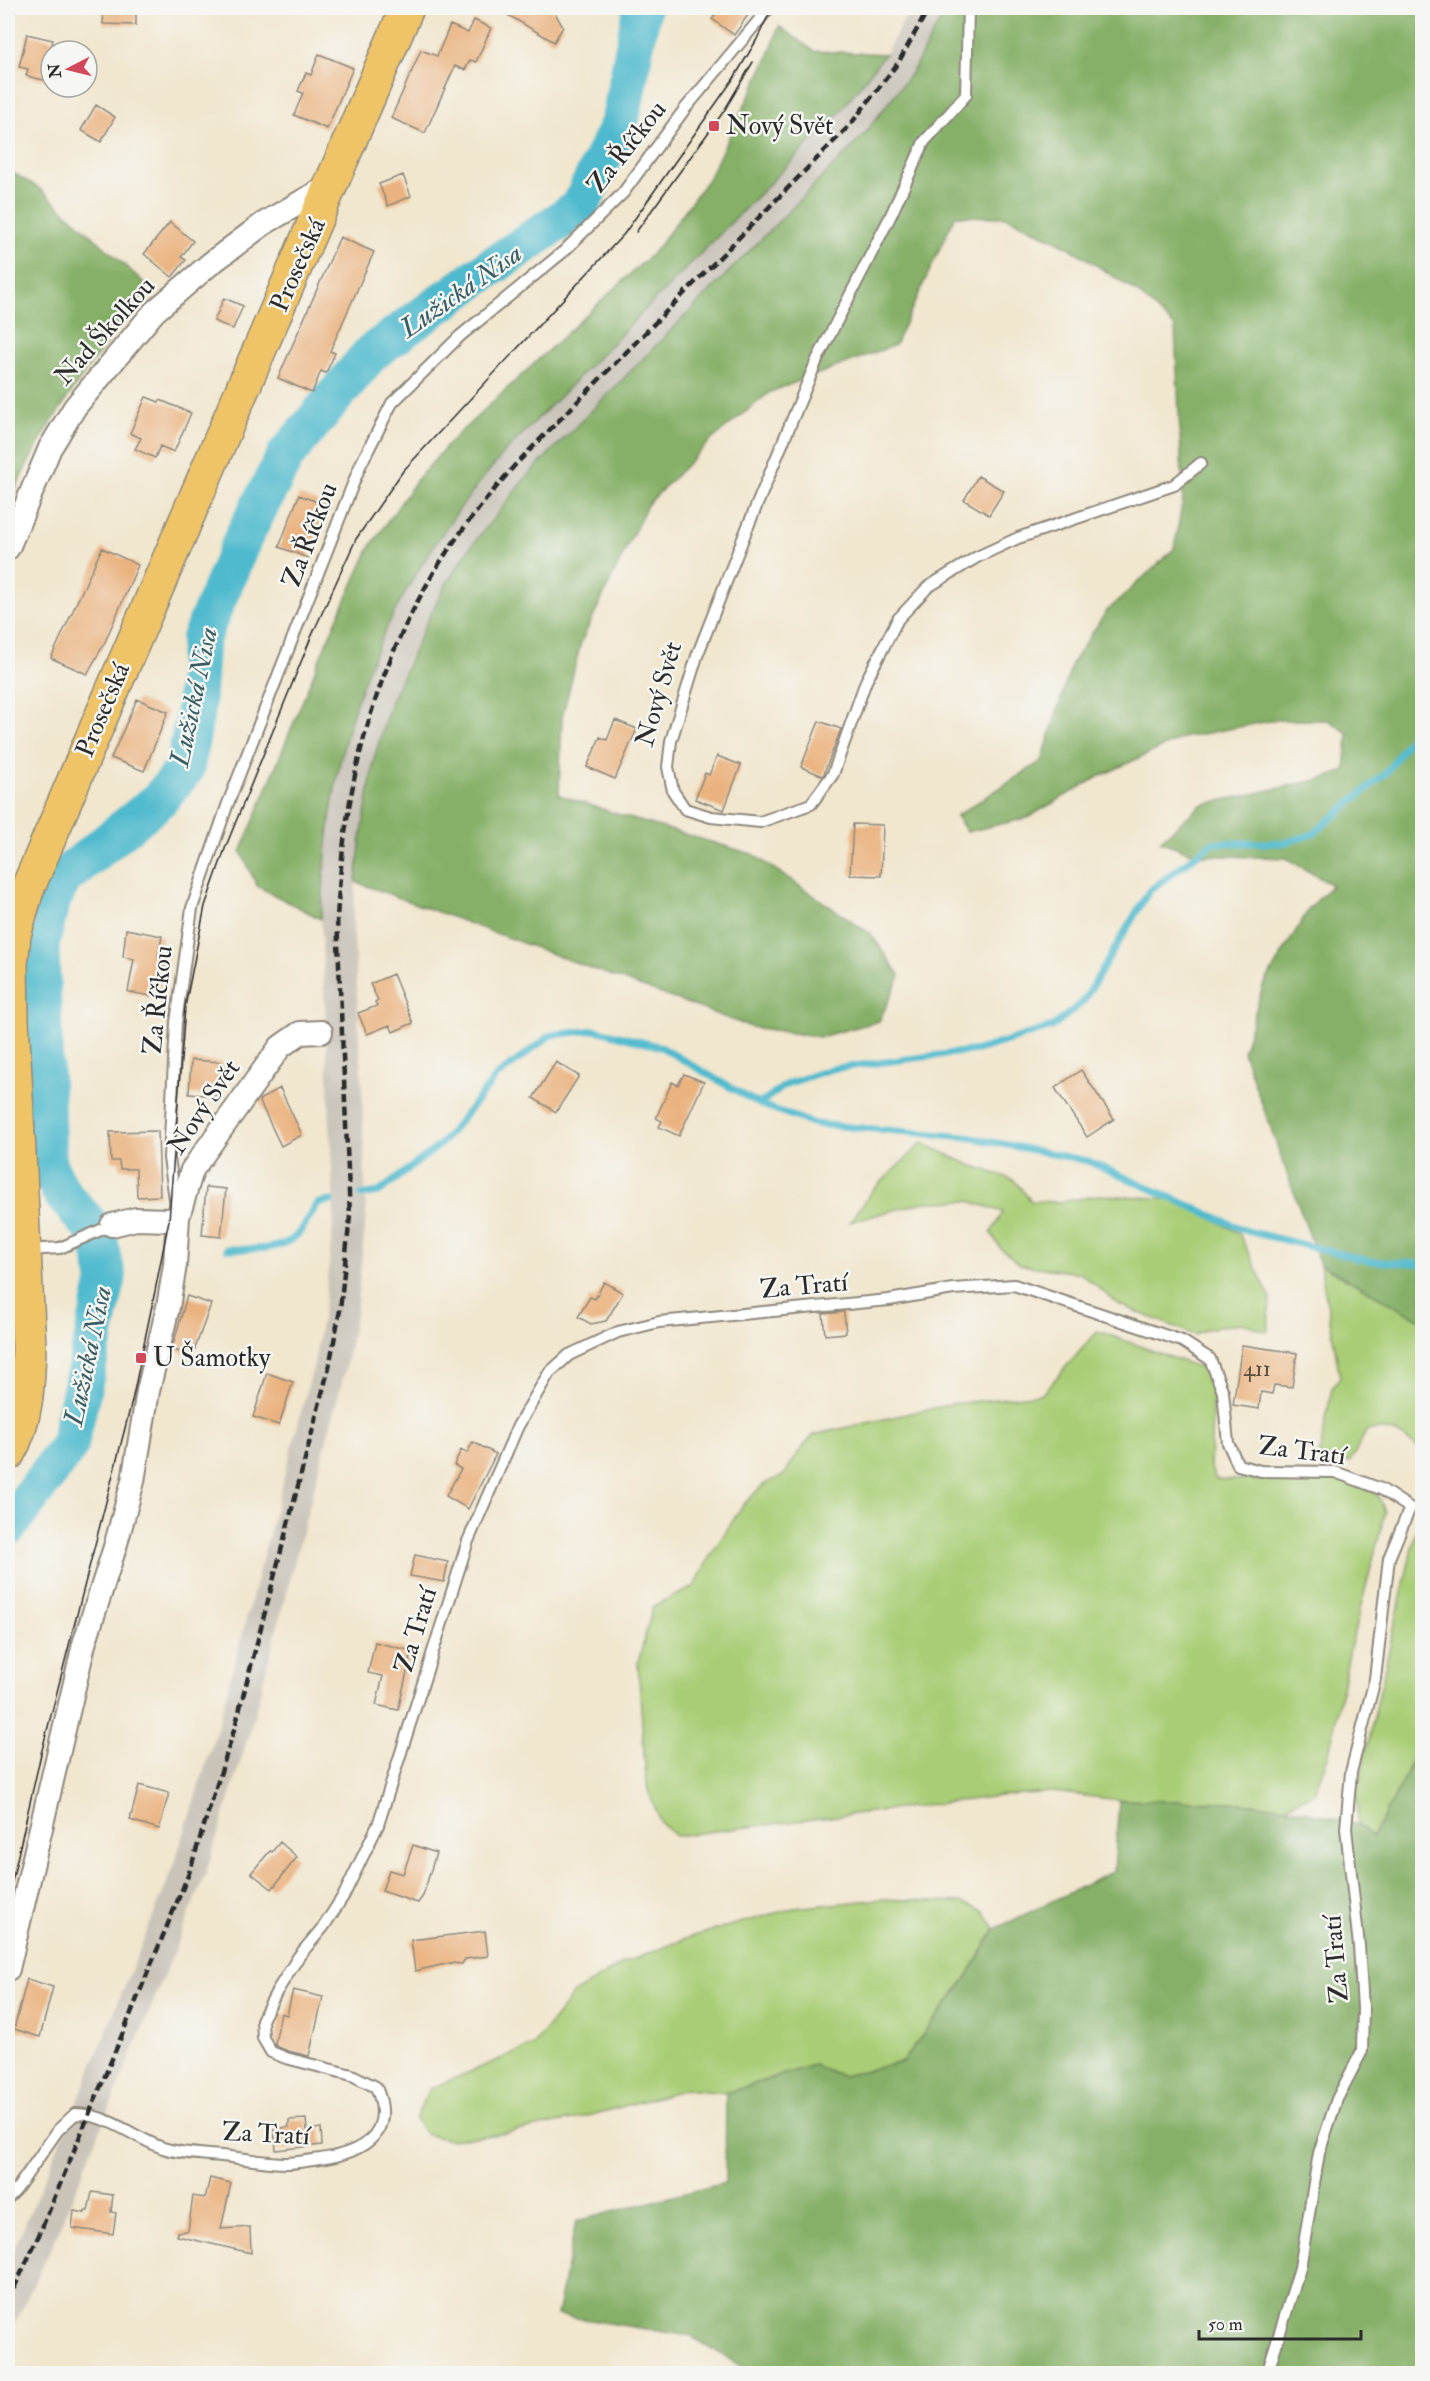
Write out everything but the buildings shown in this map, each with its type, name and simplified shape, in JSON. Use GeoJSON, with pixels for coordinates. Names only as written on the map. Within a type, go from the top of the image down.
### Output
{"type":"FeatureCollection","features":[{"type":"Feature","properties":{"kind":"main road","name":"Prosečská"},"geometry":{"type":"LineString","coordinates":[[8,1454],[15,1441],[27,1390],[29,1346],[12,1019],[11,964],[17,924],[27,890],[145,611],[334,183],[407,8]]}},
{"type":"Feature","properties":{"kind":"street","name":"Nad Školkou"},"geometry":{"type":"LineString","coordinates":[[8,548],[50,448],[75,407],[154,312],[210,264],[263,224],[334,183]]}},
{"type":"Feature","properties":{"kind":"street","name":"Nový Svět"},"geometry":{"type":"LineString","coordinates":[[178,1217],[192,1170],[280,1047],[300,1033],[321,1032]]}},
{"type":"Feature","properties":{"kind":"street"},"geometry":{"type":"LineString","coordinates":[[8,1969],[84,1644],[115,1547],[133,1480],[148,1391],[176,1265],[178,1217],[169,1220],[136,1219],[112,1225]]}},
{"type":"Feature","properties":{"kind":"lane","name":"Za Říčkou"},"geometry":{"type":"LineString","coordinates":[[178,1217],[169,1158],[176,1023],[192,908],[227,806],[360,466],[392,403],[460,336],[563,252],[624,193],[684,110],[769,8]]}},
{"type":"Feature","properties":{"kind":"lane","name":"Nový Svět"},"geometry":{"type":"LineString","coordinates":[[968,8],[966,95],[924,142],[891,216],[817,360],[697,656],[671,741],[668,767],[673,790],[685,809],[711,817],[760,822],[811,804],[832,774],[866,681],[898,619],[928,587],[978,557],[1018,538],[1174,485],[1201,464]]}},
{"type":"Feature","properties":{"kind":"lane"},"geometry":{"type":"LineString","coordinates":[[24,1250],[60,1248],[112,1225]]}},
{"type":"Feature","properties":{"kind":"lane","name":"Za Tratí"},"geometry":{"type":"LineString","coordinates":[[8,2198],[58,2130],[75,2114],[90,2114],[165,2148],[287,2163],[350,2153],[366,2144],[374,2134],[383,2118],[382,2102],[376,2087],[352,2075],[271,2052],[263,2038],[262,2020],[299,1956],[324,1926],[344,1895],[378,1825],[468,1541],[518,1426],[549,1373],[570,1355],[618,1332],[659,1322],[889,1300],[953,1289],[1014,1285],[1182,1341],[1210,1359],[1223,1392],[1228,1443],[1238,1465],[1261,1471],[1335,1472],[1382,1489],[1410,1508],[1389,1558],[1375,1679],[1350,1784],[1346,1828],[1360,1956],[1363,2008],[1362,2051],[1337,2099],[1319,2153],[1300,2268],[1267,2373]]}},
{"type":"Feature","properties":{"kind":"shaded area"},"geometry":{"type":"Polygon","coordinates":[[[911,8],[947,8],[912,72],[890,102],[863,136],[527,476],[497,511],[447,583],[408,659],[391,701],[374,759],[360,845],[353,919],[366,1216],[356,1313],[345,1370],[250,1731],[204,1879],[54,2242],[8,2338],[8,2263],[75,2108],[173,1868],[219,1722],[314,1364],[324,1308],[334,1216],[321,919],[323,879],[335,791],[343,751],[360,690],[419,566],[472,491],[503,454],[838,114],[885,54],[911,8]]]}},
{"type":"Feature","properties":{"kind":"green space"},"geometry":{"type":"Polygon","coordinates":[[[947,8],[1422,8],[1422,1321],[1320,1264],[1243,1052],[1263,986],[1309,909],[1332,885],[1286,858],[1197,855],[1160,841],[1201,805],[1321,779],[1345,771],[1348,733],[1328,720],[1275,720],[1182,738],[1096,778],[1027,818],[967,832],[956,816],[1042,761],[1072,663],[1106,612],[1174,549],[1183,499],[1175,327],[1137,292],[1069,247],[1007,217],[955,216],[895,345],[770,392],[710,441],[647,505],[581,642],[562,717],[559,795],[752,854],[871,934],[900,976],[879,1021],[820,1037],[751,1027],[356,882],[374,759],[391,701],[429,617],[469,549],[527,476],[863,136],[912,72],[947,8]]]}},
{"type":"Feature","properties":{"kind":"green space"},"geometry":{"type":"Polygon","coordinates":[[[779,26],[814,51],[885,54],[838,114],[503,454],[434,545],[395,611],[364,680],[352,716],[339,766],[330,817],[321,919],[257,886],[241,852],[327,641],[370,547],[416,481],[453,439],[656,250],[708,179],[768,58],[779,26]]]}},
{"type":"Feature","properties":{"kind":"green space"},"geometry":{"type":"Polygon","coordinates":[[[8,170],[39,188],[149,287],[71,392],[37,447],[8,505],[8,170]]]}},
{"type":"Feature","properties":{"kind":"green space"},"geometry":{"type":"Polygon","coordinates":[[[922,1143],[968,1164],[1014,1180],[1031,1201],[1062,1202],[1098,1195],[1176,1199],[1239,1233],[1270,1298],[1268,1332],[1242,1323],[1207,1329],[1195,1335],[1120,1305],[1080,1273],[1021,1265],[1001,1249],[991,1233],[1003,1212],[969,1201],[924,1202],[850,1222],[873,1190],[922,1143]]]}},
{"type":"Feature","properties":{"kind":"green space"},"geometry":{"type":"Polygon","coordinates":[[[1320,1264],[1422,1321],[1422,1451],[1398,1433],[1377,1429],[1367,1430],[1350,1462],[1318,1460],[1332,1388],[1340,1377],[1320,1264]]]}},
{"type":"Feature","properties":{"kind":"green space"},"geometry":{"type":"Polygon","coordinates":[[[1098,1331],[1201,1368],[1213,1387],[1210,1467],[1216,1479],[1302,1478],[1348,1481],[1366,1487],[1380,1500],[1385,1513],[1350,1648],[1329,1754],[1314,1793],[1285,1807],[1229,1802],[1119,1800],[1053,1792],[1008,1795],[675,1836],[661,1823],[648,1790],[645,1767],[638,1663],[653,1606],[694,1587],[709,1558],[743,1505],[763,1485],[785,1474],[813,1435],[951,1404],[1042,1394],[1098,1331]]]}},
{"type":"Feature","properties":{"kind":"green space"},"geometry":{"type":"Polygon","coordinates":[[[1418,1522],[1422,1524],[1422,1729],[1407,1771],[1372,1837],[1358,1824],[1357,1792],[1418,1522]]]}},
{"type":"Feature","properties":{"kind":"green space"},"geometry":{"type":"Polygon","coordinates":[[[1422,1729],[1422,2373],[753,2373],[690,2336],[557,2315],[576,2221],[725,2183],[726,2093],[813,2065],[843,2076],[902,2062],[965,1980],[995,1929],[1114,1871],[1119,1800],[1229,1802],[1285,1807],[1358,1824],[1372,1837],[1407,1771],[1422,1729]]]}},
{"type":"Feature","properties":{"kind":"green space"},"geometry":{"type":"Polygon","coordinates":[[[882,1899],[960,1902],[984,1911],[995,1929],[965,1980],[902,2062],[843,2076],[813,2065],[726,2093],[686,2089],[577,2119],[501,2134],[449,2140],[425,2134],[415,2119],[429,2089],[534,2045],[575,1992],[624,1963],[693,1936],[794,1908],[882,1899]]]}},
{"type":"Feature","properties":{"kind":"waterway","name":"Lužická Nisa"},"geometry":{"type":"LineString","coordinates":[[8,1527],[69,1446],[107,1278],[97,1233],[63,1195],[47,1165],[40,944],[51,901],[64,877],[158,801],[185,769],[195,714],[200,640],[243,538],[286,455],[371,353],[488,269],[580,207],[620,122],[642,8]]}},
{"type":"Feature","properties":{"kind":"waterway"},"geometry":{"type":"LineString","coordinates":[[361,1195],[379,1192],[441,1144],[496,1077],[551,1035],[596,1030],[661,1047],[759,1104],[787,1084],[831,1069],[978,1050],[1052,1027],[1083,1002],[1149,891],[1212,843],[1284,843],[1313,834],[1386,773],[1422,721]]}},
{"type":"Feature","properties":{"kind":"waterway"},"geometry":{"type":"LineString","coordinates":[[759,1104],[815,1124],[967,1137],[1088,1161],[1247,1231],[1369,1261],[1422,1264]]}},
{"type":"Feature","properties":{"kind":"waterway"},"geometry":{"type":"LineString","coordinates":[[227,1249],[254,1249],[282,1244],[300,1232],[318,1203],[331,1201]]}},
{"type":"Feature","properties":{"kind":"tram line"},"geometry":{"type":"LineString","coordinates":[[8,1899],[41,1754],[132,1401],[155,1291],[169,1220],[185,1007],[205,906],[226,846],[312,635],[356,539],[403,471],[624,234],[734,78],[772,8]]}},
{"type":"Feature","properties":{"kind":"tram line"},"geometry":{"type":"LineString","coordinates":[[636,232],[724,111],[753,62]]}},
{"type":"Feature","properties":{"kind":"railway"},"geometry":{"type":"LineString","coordinates":[[8,2301],[39,2235],[189,1873],[235,1727],[329,1367],[340,1310],[350,1216],[337,919],[340,873],[353,783],[363,740],[392,657],[410,615],[433,574],[461,531],[493,491],[515,465],[850,125],[898,63],[929,8]]}},
{"type":"Feature","properties":{"kind":"place","name":"Nový Svět"},"geometry":{"type":"Point","coordinates":[714,126]}},
{"type":"Feature","properties":{"kind":"place","name":"U Šamotky"},"geometry":{"type":"Point","coordinates":[141,1358]}}]}
